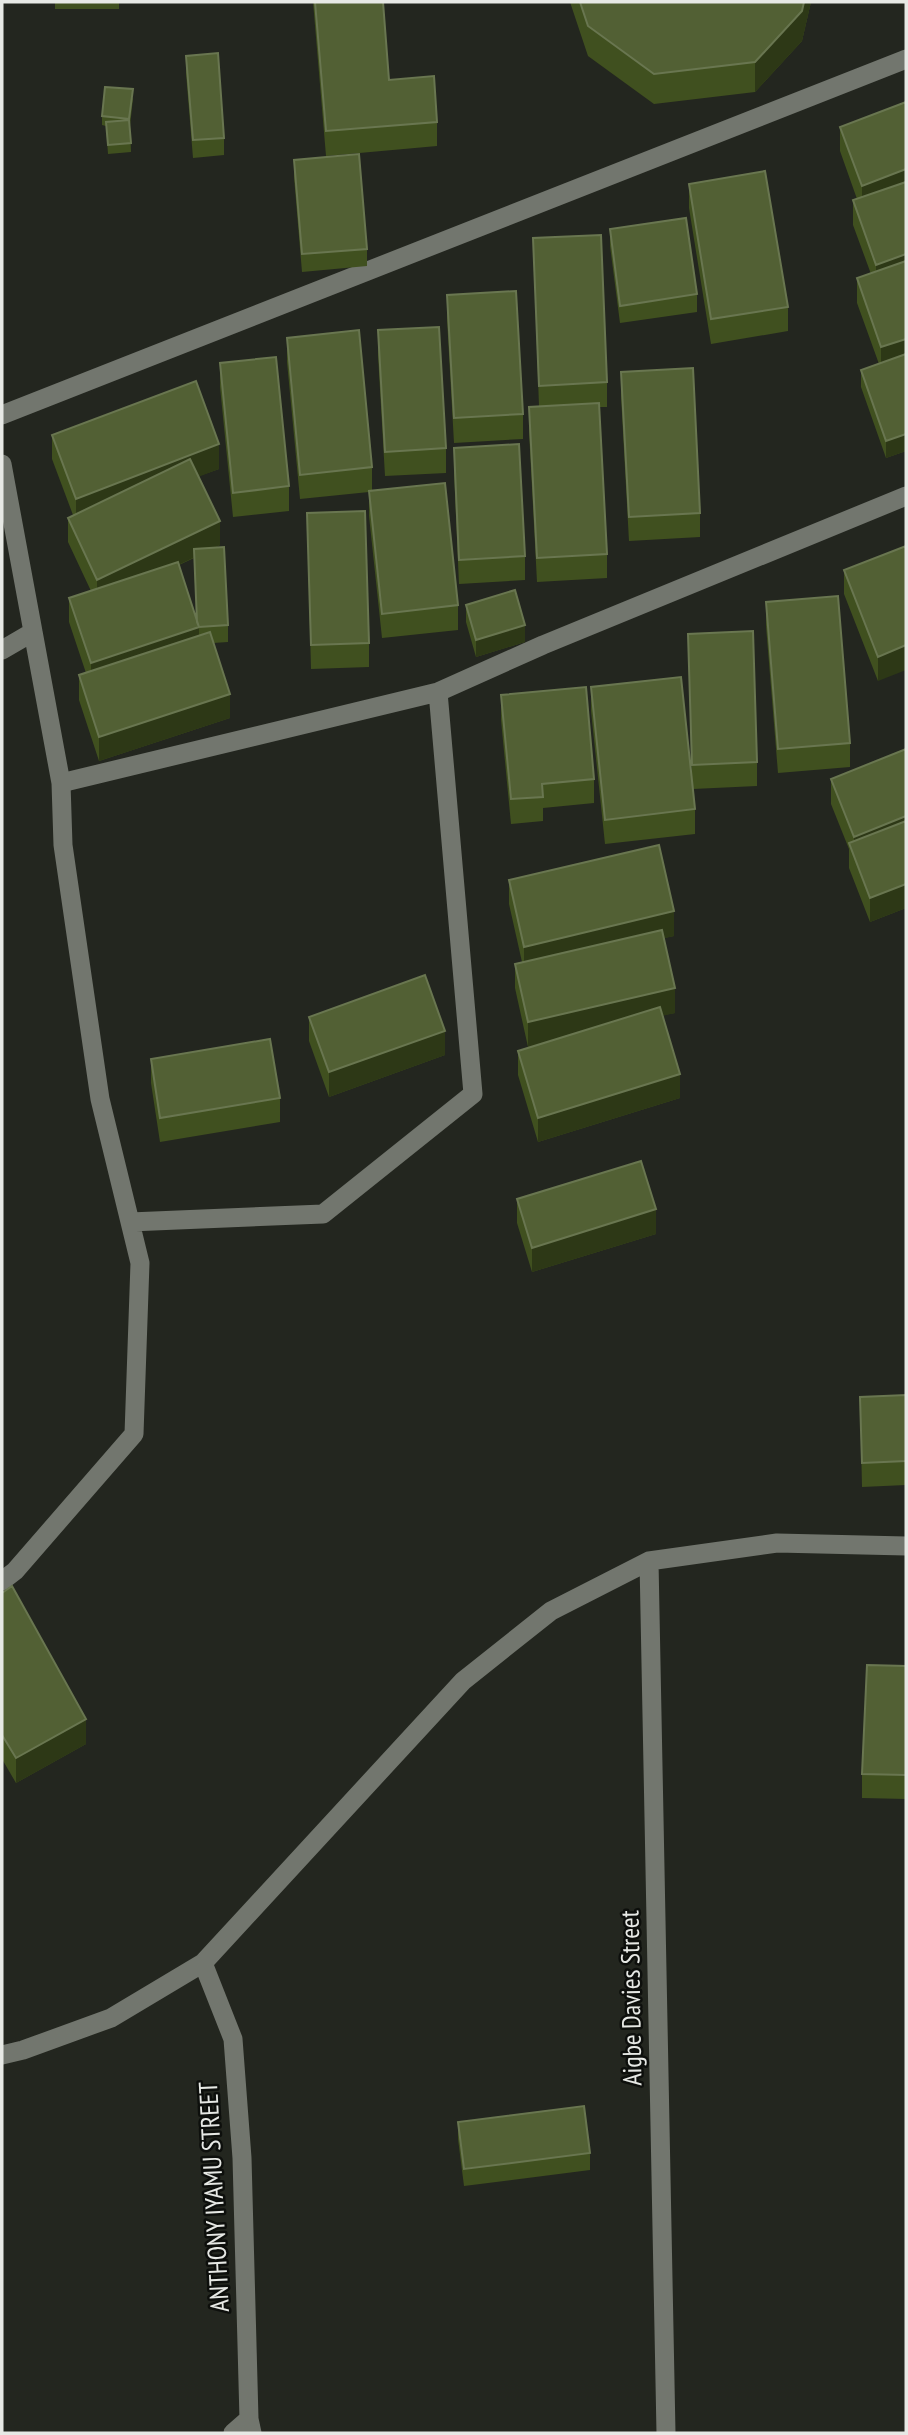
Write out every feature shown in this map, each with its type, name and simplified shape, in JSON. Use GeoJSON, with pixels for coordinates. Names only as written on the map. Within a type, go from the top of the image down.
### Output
{"type":"FeatureCollection","features":[{"type":"Feature","properties":{"kind":"street"},"geometry":{"type":"LineString","coordinates":[[2,415],[906,59]]}},
{"type":"Feature","properties":{"kind":"street"},"geometry":{"type":"LineString","coordinates":[[2,464],[61,783],[63,845],[100,1100],[140,1264],[134,1434],[15,1571],[2,1581]]}},
{"type":"Feature","properties":{"kind":"street"},"geometry":{"type":"LineString","coordinates":[[61,783],[438,692],[543,645],[906,496]]}},
{"type":"Feature","properties":{"kind":"street"},"geometry":{"type":"LineString","coordinates":[[2,650],[33,632]]}},
{"type":"Feature","properties":{"kind":"street"},"geometry":{"type":"LineString","coordinates":[[130,1222],[323,1214],[473,1094],[438,692]]}},
{"type":"Feature","properties":{"kind":"street"},"geometry":{"type":"LineString","coordinates":[[2,2055],[111,2018],[203,1963],[463,1681],[551,1611],[649,1562],[778,1543],[906,1546]]}},
{"type":"Feature","properties":{"kind":"street","name":"Aigbe Davies Street"},"geometry":{"type":"LineString","coordinates":[[649,1562],[666,2433]]}},
{"type":"Feature","properties":{"kind":"street","name":"ANTHONY IYAMU STREET"},"geometry":{"type":"LineString","coordinates":[[203,1963],[233,2039],[242,2158],[251,2426]]}},
{"type":"Feature","properties":{"kind":"street"},"geometry":{"type":"LineString","coordinates":[[2,2071],[23,2050]]}},
{"type":"Feature","properties":{"kind":"street"},"geometry":{"type":"LineString","coordinates":[[233,2433],[251,2426]]}},
{"type":"Feature","properties":{"kind":"building"},"geometry":{"type":"Polygon","coordinates":[[[315,2],[383,2],[389,80],[434,76],[437,122],[326,131],[315,2]]]}},
{"type":"Feature","properties":{"kind":"building"},"geometry":{"type":"Polygon","coordinates":[[[580,2],[804,2],[802,11],[755,62],[654,74],[588,26],[580,2]]]}},
{"type":"Feature","properties":{"kind":"building"},"geometry":{"type":"Polygon","coordinates":[[[218,53],[224,138],[193,140],[186,56],[218,53]]]}},
{"type":"Feature","properties":{"kind":"building"},"geometry":{"type":"Polygon","coordinates":[[[105,87],[133,89],[129,119],[102,116],[105,87]]]}},
{"type":"Feature","properties":{"kind":"building"},"geometry":{"type":"Polygon","coordinates":[[[906,102],[906,169],[862,186],[840,127],[906,102]]]}},
{"type":"Feature","properties":{"kind":"building"},"geometry":{"type":"Polygon","coordinates":[[[129,120],[131,143],[108,145],[106,122],[129,120]]]}},
{"type":"Feature","properties":{"kind":"building"},"geometry":{"type":"Polygon","coordinates":[[[359,154],[367,249],[302,254],[294,160],[359,154]]]}},
{"type":"Feature","properties":{"kind":"building"},"geometry":{"type":"Polygon","coordinates":[[[765,171],[788,307],[711,319],[689,184],[765,171]]]}},
{"type":"Feature","properties":{"kind":"building"},"geometry":{"type":"Polygon","coordinates":[[[906,182],[906,254],[876,265],[853,200],[906,182]]]}},
{"type":"Feature","properties":{"kind":"building"},"geometry":{"type":"Polygon","coordinates":[[[686,218],[697,294],[620,306],[610,229],[686,218]]]}},
{"type":"Feature","properties":{"kind":"building"},"geometry":{"type":"Polygon","coordinates":[[[601,235],[607,382],[539,386],[533,238],[601,235]]]}},
{"type":"Feature","properties":{"kind":"building"},"geometry":{"type":"Polygon","coordinates":[[[906,261],[906,339],[881,347],[857,278],[906,261]]]}},
{"type":"Feature","properties":{"kind":"building"},"geometry":{"type":"Polygon","coordinates":[[[516,291],[523,414],[454,418],[447,295],[516,291]]]}},
{"type":"Feature","properties":{"kind":"building"},"geometry":{"type":"Polygon","coordinates":[[[439,327],[446,448],[385,452],[378,330],[439,327]]]}},
{"type":"Feature","properties":{"kind":"building"},"geometry":{"type":"Polygon","coordinates":[[[359,330],[372,467],[300,475],[287,338],[359,330]]]}},
{"type":"Feature","properties":{"kind":"building"},"geometry":{"type":"Polygon","coordinates":[[[906,354],[906,434],[886,441],[861,370],[906,354]]]}},
{"type":"Feature","properties":{"kind":"building"},"geometry":{"type":"Polygon","coordinates":[[[276,357],[289,486],[233,493],[220,363],[276,357]]]}},
{"type":"Feature","properties":{"kind":"building"},"geometry":{"type":"Polygon","coordinates":[[[693,368],[700,513],[629,517],[621,372],[693,368]]]}},
{"type":"Feature","properties":{"kind":"building"},"geometry":{"type":"Polygon","coordinates":[[[196,381],[219,444],[76,499],[52,435],[196,381]]]}},
{"type":"Feature","properties":{"kind":"building"},"geometry":{"type":"Polygon","coordinates":[[[599,403],[607,554],[537,558],[529,407],[599,403]]]}},
{"type":"Feature","properties":{"kind":"building"},"geometry":{"type":"Polygon","coordinates":[[[519,444],[525,556],[459,560],[454,448],[519,444]]]}},
{"type":"Feature","properties":{"kind":"building"},"geometry":{"type":"Polygon","coordinates":[[[190,459],[220,521],[97,580],[68,518],[190,459]]]}},
{"type":"Feature","properties":{"kind":"building"},"geometry":{"type":"Polygon","coordinates":[[[445,483],[458,605],[382,614],[369,491],[445,483]]]}},
{"type":"Feature","properties":{"kind":"building"},"geometry":{"type":"Polygon","coordinates":[[[365,511],[369,643],[311,645],[307,513],[365,511]]]}},
{"type":"Feature","properties":{"kind":"building"},"geometry":{"type":"Polygon","coordinates":[[[906,546],[906,645],[878,657],[844,570],[906,546]]]}},
{"type":"Feature","properties":{"kind":"building"},"geometry":{"type":"Polygon","coordinates":[[[224,547],[228,625],[199,627],[194,549],[224,547]]]}},
{"type":"Feature","properties":{"kind":"building"},"geometry":{"type":"Polygon","coordinates":[[[178,562],[199,627],[91,663],[69,598],[178,562]]]}},
{"type":"Feature","properties":{"kind":"building"},"geometry":{"type":"Polygon","coordinates":[[[515,590],[525,625],[476,640],[466,605],[515,590]]]}},
{"type":"Feature","properties":{"kind":"building"},"geometry":{"type":"Polygon","coordinates":[[[838,596],[850,743],[778,749],[766,602],[838,596]]]}},
{"type":"Feature","properties":{"kind":"building"},"geometry":{"type":"Polygon","coordinates":[[[753,631],[757,762],[692,765],[688,634],[753,631]]]}},
{"type":"Feature","properties":{"kind":"building"},"geometry":{"type":"Polygon","coordinates":[[[210,632],[230,694],[99,737],[79,675],[210,632]]]}},
{"type":"Feature","properties":{"kind":"building"},"geometry":{"type":"Polygon","coordinates":[[[681,677],[695,809],[605,820],[591,687],[681,677]]]}},
{"type":"Feature","properties":{"kind":"building"},"geometry":{"type":"Polygon","coordinates":[[[586,687],[594,779],[542,784],[543,797],[511,799],[501,695],[586,687]]]}},
{"type":"Feature","properties":{"kind":"building"},"geometry":{"type":"Polygon","coordinates":[[[906,749],[906,816],[854,837],[831,779],[906,749]]]}},
{"type":"Feature","properties":{"kind":"building"},"geometry":{"type":"Polygon","coordinates":[[[906,821],[906,884],[870,898],[849,843],[906,821]]]}},
{"type":"Feature","properties":{"kind":"building"},"geometry":{"type":"Polygon","coordinates":[[[659,845],[674,911],[524,947],[509,880],[659,845]]]}},
{"type":"Feature","properties":{"kind":"building"},"geometry":{"type":"Polygon","coordinates":[[[662,930],[675,988],[528,1022],[515,964],[662,930]]]}},
{"type":"Feature","properties":{"kind":"building"},"geometry":{"type":"Polygon","coordinates":[[[425,975],[445,1031],[329,1072],[309,1017],[425,975]]]}},
{"type":"Feature","properties":{"kind":"building"},"geometry":{"type":"Polygon","coordinates":[[[660,1007],[680,1074],[538,1118],[518,1051],[660,1007]]]}},
{"type":"Feature","properties":{"kind":"building"},"geometry":{"type":"Polygon","coordinates":[[[270,1039],[280,1098],[160,1118],[151,1059],[270,1039]]]}},
{"type":"Feature","properties":{"kind":"building"},"geometry":{"type":"Polygon","coordinates":[[[641,1161],[656,1209],[532,1248],[517,1199],[641,1161]]]}},
{"type":"Feature","properties":{"kind":"building"},"geometry":{"type":"Polygon","coordinates":[[[906,1395],[906,1461],[862,1463],[860,1397],[906,1395]]]}},
{"type":"Feature","properties":{"kind":"building"},"geometry":{"type":"Polygon","coordinates":[[[12,1586],[86,1719],[16,1758],[2,1735],[2,1593],[12,1586]]]}},
{"type":"Feature","properties":{"kind":"building"},"geometry":{"type":"Polygon","coordinates":[[[867,1665],[906,1666],[906,1775],[862,1774],[867,1665]]]}},
{"type":"Feature","properties":{"kind":"building"},"geometry":{"type":"Polygon","coordinates":[[[584,2106],[590,2153],[464,2169],[458,2122],[584,2106]]]}}]}
